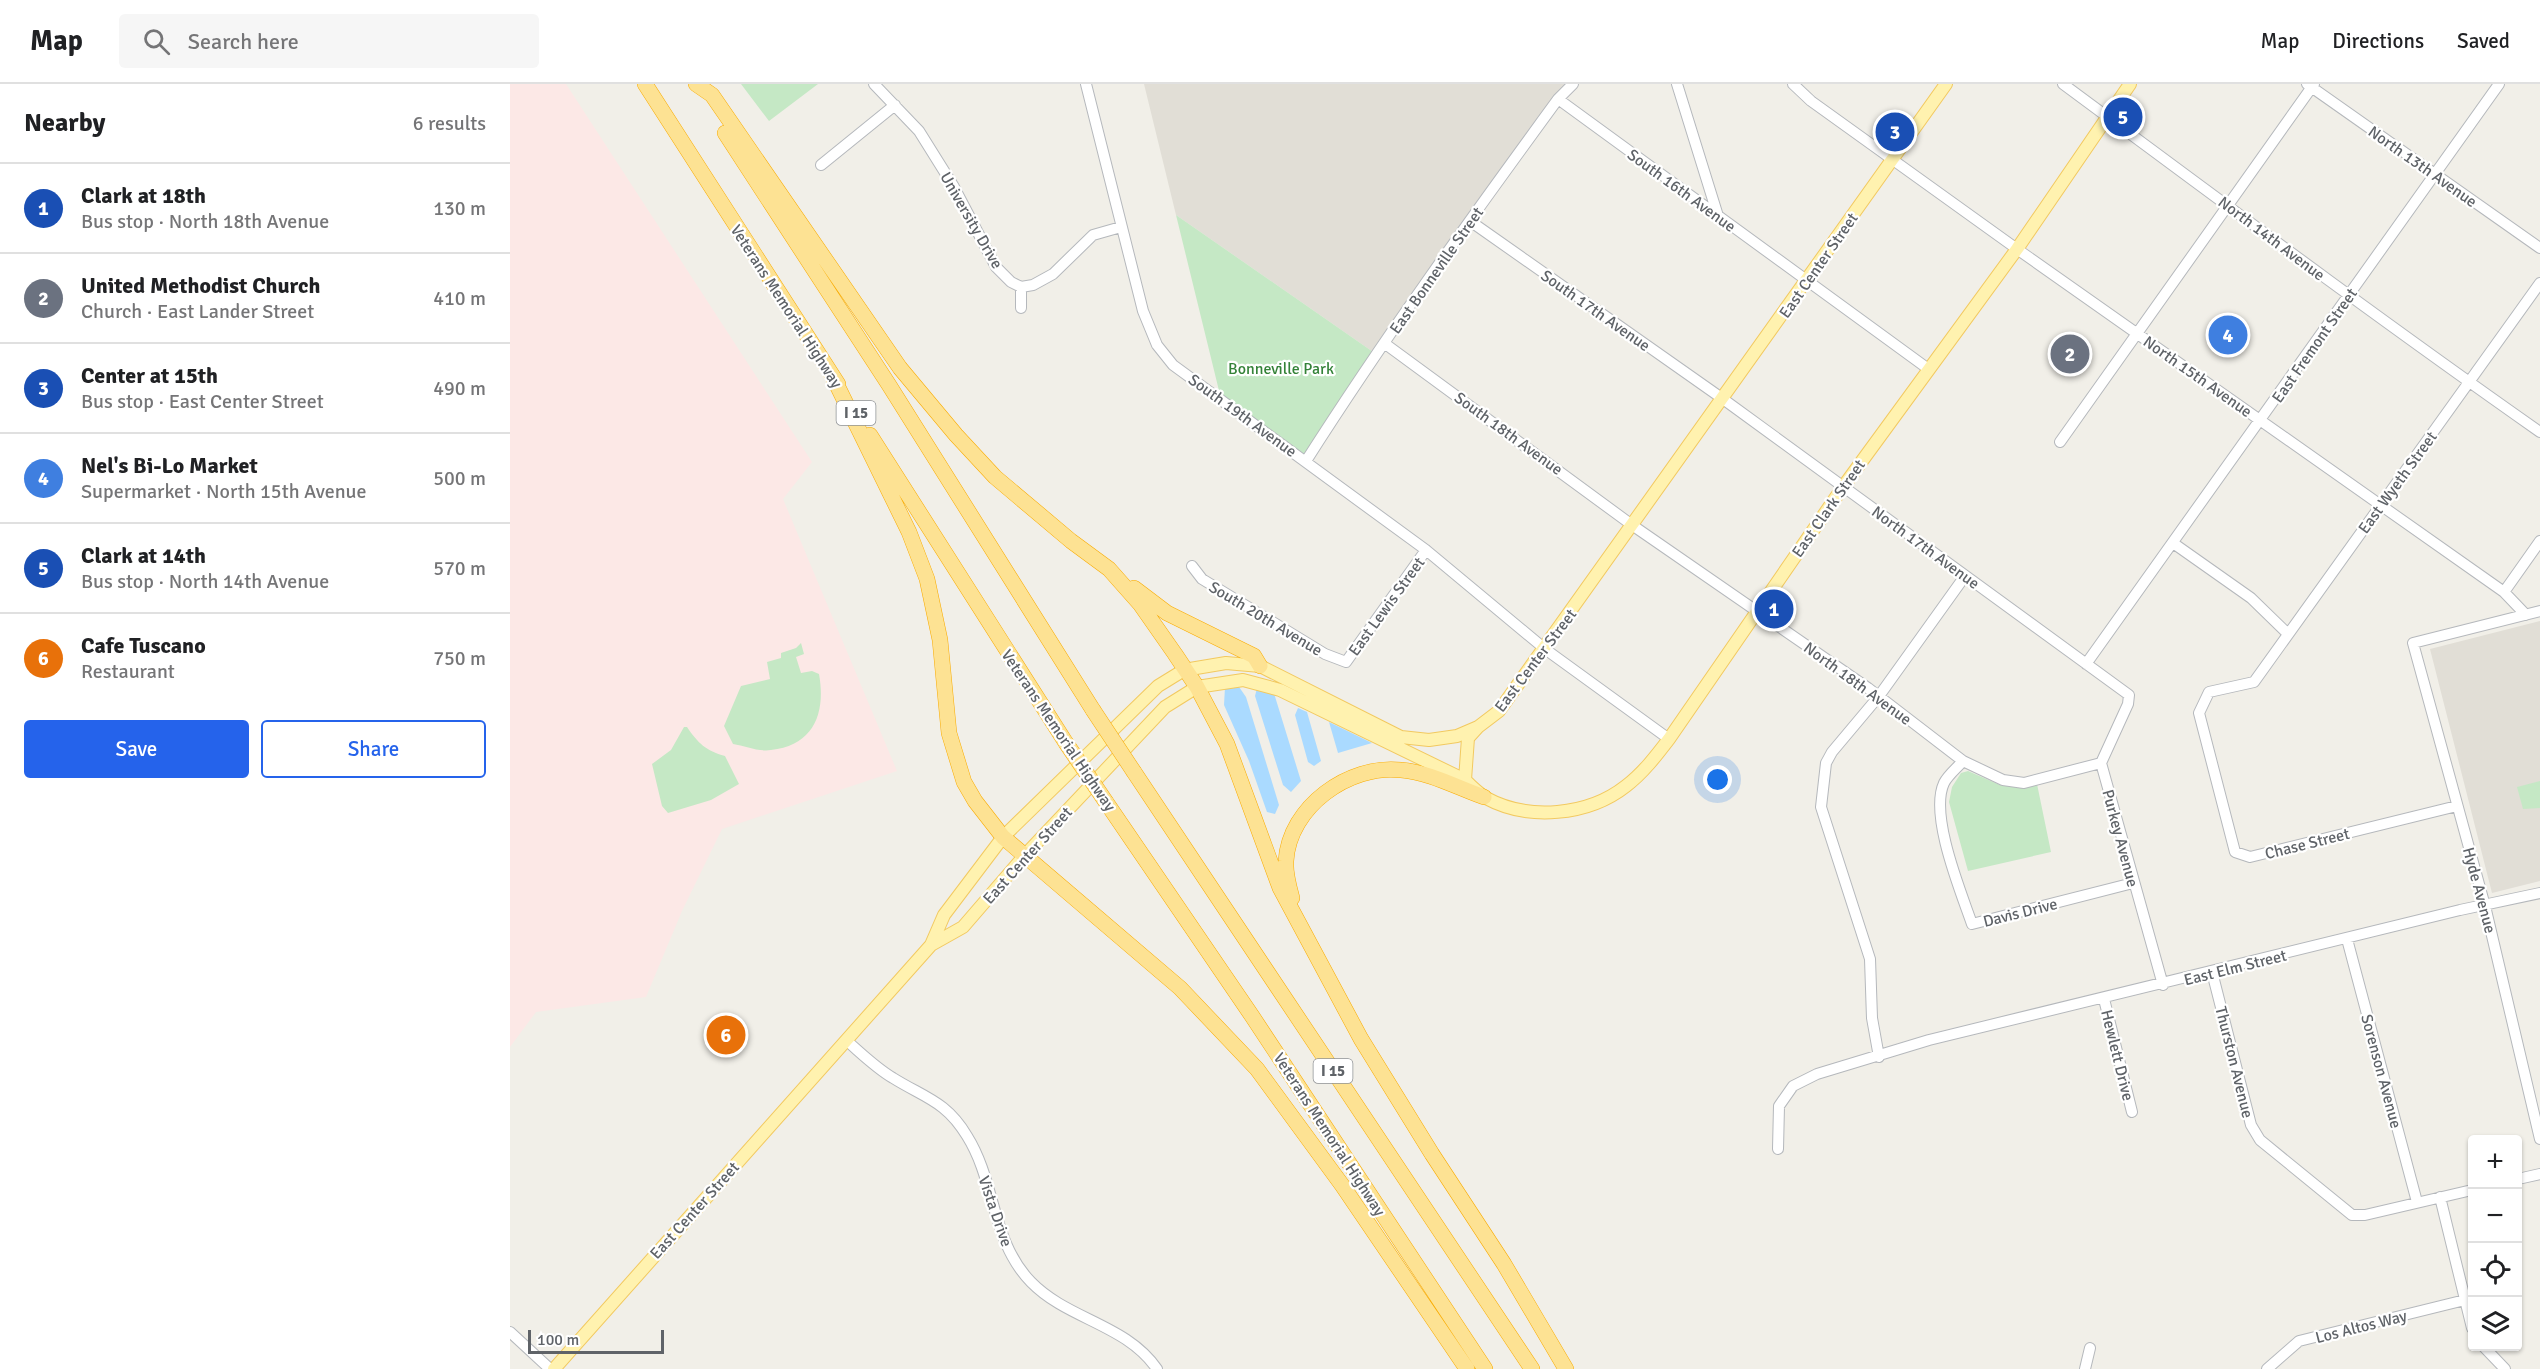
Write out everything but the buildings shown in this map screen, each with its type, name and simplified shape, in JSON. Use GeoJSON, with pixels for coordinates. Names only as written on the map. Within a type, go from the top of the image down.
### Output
{"type":"FeatureCollection","features":[{"type":"Feature","properties":{"kind":"highway","name":"Veterans Memorial Highway"},"geometry":{"type":"LineString","coordinates":[[645,84],[1066,743],[1252,1016],[1485,1369]]}},
{"type":"Feature","properties":{"kind":"highway"},"geometry":{"type":"LineString","coordinates":[[695,84],[712,95],[900,368],[956,435],[995,477],[1071,541],[1167,613],[1254,656],[1260,666]]}},
{"type":"Feature","properties":{"kind":"highway","name":"I 15"},"geometry":{"type":"LineString","coordinates":[[695,84],[896,396],[1093,710],[1533,1369]]}},
{"type":"Feature","properties":{"kind":"highway"},"geometry":{"type":"LineString","coordinates":[[833,377],[909,532],[927,579],[940,640],[949,733],[964,782],[1003,837],[1026,854],[1180,988],[1257,1069],[1342,1185],[1467,1369]]}},
{"type":"Feature","properties":{"kind":"highway"},"geometry":{"type":"LineString","coordinates":[[1109,569],[1140,604],[1197,687],[1227,744],[1248,792],[1280,888],[1361,1039],[1504,1264],[1566,1369]]}},
{"type":"Feature","properties":{"kind":"highway"},"geometry":{"type":"LineString","coordinates":[[1297,918],[1286,861],[1294,831],[1302,816],[1327,792],[1368,772],[1400,770],[1484,797]]}},
{"type":"Feature","properties":{"kind":"main road","name":"East Center Street"},"geometry":{"type":"LineString","coordinates":[[555,1369],[931,945],[944,915],[1003,837],[1143,698],[1184,670],[1226,663],[1260,666],[1401,737],[1442,739],[1479,727],[1499,711],[1946,84]]}},
{"type":"Feature","properties":{"kind":"main road","name":"East Clark Street"},"geometry":{"type":"LineString","coordinates":[[1465,780],[1484,797],[1528,812],[1556,812],[1589,806],[1624,787],[1652,763],[1843,487],[1927,368],[2017,249],[2130,84]]}},
{"type":"Feature","properties":{"kind":"main road","name":"East Center Street"},"geometry":{"type":"LineString","coordinates":[[931,945],[963,927],[1026,854],[1165,707],[1197,687],[1243,680],[1280,690],[1465,780]]}},
{"type":"Feature","properties":{"kind":"main road"},"geometry":{"type":"LineString","coordinates":[[1465,780],[1468,738],[1479,727]]}},
{"type":"Feature","properties":{"kind":"street","name":"University Drive"},"geometry":{"type":"LineString","coordinates":[[874,84],[919,131],[954,186],[996,267],[1011,282],[1021,287]]}},
{"type":"Feature","properties":{"kind":"street","name":"South 19th Avenue"},"geometry":{"type":"LineString","coordinates":[[1086,84],[1143,311],[1156,345],[1173,365],[1426,550],[1545,649],[1669,739]]}},
{"type":"Feature","properties":{"kind":"street","name":"East Bonneville Street"},"geometry":{"type":"LineString","coordinates":[[1306,461],[1384,343],[1470,221],[1558,99],[1573,84]]}},
{"type":"Feature","properties":{"kind":"street"},"geometry":{"type":"LineString","coordinates":[[1677,84],[1718,217]]}},
{"type":"Feature","properties":{"kind":"street","name":"North 15th Avenue"},"geometry":{"type":"LineString","coordinates":[[1792,84],[1810,101],[2017,249],[2504,592],[2526,615]]}},
{"type":"Feature","properties":{"kind":"street","name":"North 14th Avenue"},"geometry":{"type":"LineString","coordinates":[[2063,84],[2229,204],[2348,297],[2540,432]]}},
{"type":"Feature","properties":{"kind":"street","name":"East Fremont Street"},"geometry":{"type":"LineString","coordinates":[[2086,664],[2499,84]]}},
{"type":"Feature","properties":{"kind":"street"},"geometry":{"type":"LineString","coordinates":[[2060,442],[2311,85]]}},
{"type":"Feature","properties":{"kind":"street","name":"North 13th Avenue"},"geometry":{"type":"LineString","coordinates":[[2311,85],[2540,248]]}},
{"type":"Feature","properties":{"kind":"street","name":"South 16th Avenue"},"geometry":{"type":"LineString","coordinates":[[1558,99],[1927,368]]}},
{"type":"Feature","properties":{"kind":"street"},"geometry":{"type":"LineString","coordinates":[[821,165],[895,105]]}},
{"type":"Feature","properties":{"kind":"street","name":"South 17th Avenue"},"geometry":{"type":"LineString","coordinates":[[1470,221],[1723,399]]}},
{"type":"Feature","properties":{"kind":"street"},"geometry":{"type":"LineString","coordinates":[[1020,308],[1021,287],[1033,285],[1053,274],[1076,248],[1093,235],[1121,227]]}},
{"type":"Feature","properties":{"kind":"street","name":"East Wyeth Street"},"geometry":{"type":"LineString","coordinates":[[2206,739],[2199,712],[2209,692],[2254,682],[2540,283]]}},
{"type":"Feature","properties":{"kind":"street","name":"South 18th Avenue"},"geometry":{"type":"LineString","coordinates":[[1384,343],[1632,525]]}},
{"type":"Feature","properties":{"kind":"street","name":"North 17th Avenue"},"geometry":{"type":"LineString","coordinates":[[1723,399],[2129,695],[2128,704],[2101,763]]}},
{"type":"Feature","properties":{"kind":"street","name":"North 18th Avenue"},"geometry":{"type":"LineString","coordinates":[[1632,525],[1879,696],[1963,761],[2003,780],[2024,783],[2101,763]]}},
{"type":"Feature","properties":{"kind":"street"},"geometry":{"type":"LineString","coordinates":[[2504,592],[2540,541]]}},
{"type":"Feature","properties":{"kind":"street"},"geometry":{"type":"LineString","coordinates":[[2173,543],[2251,598],[2288,634]]}},
{"type":"Feature","properties":{"kind":"street","name":"East Lewis Street"},"geometry":{"type":"LineString","coordinates":[[1346,662],[1426,550]]}},
{"type":"Feature","properties":{"kind":"street","name":"South 20th Avenue"},"geometry":{"type":"LineString","coordinates":[[1192,566],[1202,579],[1325,654],[1346,662]]}},
{"type":"Feature","properties":{"kind":"street"},"geometry":{"type":"LineString","coordinates":[[1879,1057],[1872,1018],[1870,959],[1821,807],[1826,763],[1832,752],[1879,696],[1965,576]]}},
{"type":"Feature","properties":{"kind":"street"},"geometry":{"type":"LineString","coordinates":[[2526,615],[2540,611]]}},
{"type":"Feature","properties":{"kind":"street","name":"Hyde Avenue"},"geometry":{"type":"LineString","coordinates":[[2526,615],[2413,643],[2485,906],[2540,1138]]}},
{"type":"Feature","properties":{"kind":"street","name":"Chase Street"},"geometry":{"type":"LineString","coordinates":[[2206,739],[2235,852],[2250,858],[2457,806]]}},
{"type":"Feature","properties":{"kind":"street","name":"Davis Drive"},"geometry":{"type":"LineString","coordinates":[[1963,761],[1944,783],[1940,803],[1944,834],[1972,924],[2133,883]]}},
{"type":"Feature","properties":{"kind":"street","name":"Purkey Avenue"},"geometry":{"type":"LineString","coordinates":[[2101,763],[2163,985]]}},
{"type":"Feature","properties":{"kind":"street","name":"East Elm Street"},"geometry":{"type":"LineString","coordinates":[[1778,1149],[1779,1106],[1793,1086],[1824,1072],[1929,1040],[2163,985],[2460,910],[2540,893]]}},
{"type":"Feature","properties":{"kind":"street","name":"Sorenson Avenue"},"geometry":{"type":"LineString","coordinates":[[2347,939],[2417,1202]]}},
{"type":"Feature","properties":{"kind":"street","name":"Thurston Avenue"},"geometry":{"type":"LineString","coordinates":[[2212,972],[2254,1134],[2352,1215],[2364,1215],[2417,1202]]}},
{"type":"Feature","properties":{"kind":"street","name":"Hewlett Drive"},"geometry":{"type":"LineString","coordinates":[[2104,999],[2132,1112]]}},
{"type":"Feature","properties":{"kind":"street","name":"Vista Drive"},"geometry":{"type":"LineString","coordinates":[[847,1041],[894,1079],[938,1103],[955,1119],[975,1148],[1002,1238],[1014,1261],[1029,1280],[1055,1300],[1133,1342],[1157,1369]]}},
{"type":"Feature","properties":{"kind":"street"},"geometry":{"type":"LineString","coordinates":[[2522,1178],[2540,1174]]}},
{"type":"Feature","properties":{"kind":"street"},"geometry":{"type":"LineString","coordinates":[[2417,1202],[2468,1191]]}},
{"type":"Feature","properties":{"kind":"street"},"geometry":{"type":"LineString","coordinates":[[2440,1197],[2468,1314]]}},
{"type":"Feature","properties":{"kind":"street","name":"Los Altos Way"},"geometry":{"type":"LineString","coordinates":[[2267,1369],[2299,1341],[2464,1300]]}},
{"type":"Feature","properties":{"kind":"street"},"geometry":{"type":"LineString","coordinates":[[510,1332],[550,1369]]}},
{"type":"Feature","properties":{"kind":"street"},"geometry":{"type":"LineString","coordinates":[[2085,1369],[2090,1348]]}},
{"type":"Feature","properties":{"kind":"street"},"geometry":{"type":"LineString","coordinates":[[2487,1351],[2505,1369]]}},
{"type":"Feature","properties":{"kind":"shaded area"},"geometry":{"type":"Polygon","coordinates":[[[510,84],[566,84],[812,462],[783,499],[897,771],[722,829],[682,911],[646,997],[536,1012],[510,1047],[510,84]]]}},
{"type":"Feature","properties":{"kind":"shaded area"},"geometry":{"type":"Polygon","coordinates":[[[1144,84],[1567,84],[1376,354],[1176,215],[1144,84]]]}},
{"type":"Feature","properties":{"kind":"shaded area"},"geometry":{"type":"Polygon","coordinates":[[[2540,621],[2540,881],[2492,893],[2430,649],[2540,621]]]}},
{"type":"Feature","properties":{"kind":"green space"},"geometry":{"type":"Polygon","coordinates":[[[741,84],[818,84],[769,121],[741,84]]]}},
{"type":"Feature","properties":{"kind":"green space","name":"Bonneville Park"},"geometry":{"type":"Polygon","coordinates":[[[1176,215],[1376,354],[1301,458],[1223,407],[1176,215]]]}},
{"type":"Feature","properties":{"kind":"green space"},"geometry":{"type":"Polygon","coordinates":[[[801,643],[804,654],[796,657],[801,673],[812,671],[819,674],[820,702],[814,725],[798,742],[786,747],[762,750],[733,744],[724,726],[741,686],[770,679],[767,662],[781,658],[781,653],[796,648],[801,643]]]}},
{"type":"Feature","properties":{"kind":"green space"},"geometry":{"type":"Polygon","coordinates":[[[684,727],[687,727],[708,749],[725,756],[739,784],[711,800],[668,813],[662,806],[652,764],[671,750],[684,727]]]}},
{"type":"Feature","properties":{"kind":"green space"},"geometry":{"type":"Polygon","coordinates":[[[1968,771],[2000,785],[2021,787],[2037,784],[2051,852],[1968,871],[1949,802],[1952,787],[1961,773],[1968,771]]]}},
{"type":"Feature","properties":{"kind":"green space"},"geometry":{"type":"Polygon","coordinates":[[[2540,781],[2540,808],[2523,809],[2517,787],[2540,781]]]}},
{"type":"Feature","properties":{"kind":"water"},"geometry":{"type":"Polygon","coordinates":[[[1237,684],[1246,697],[1279,805],[1275,814],[1267,812],[1249,761],[1224,705],[1225,687],[1237,684]]]}},
{"type":"Feature","properties":{"kind":"water"},"geometry":{"type":"Polygon","coordinates":[[[1257,688],[1273,690],[1301,781],[1291,792],[1283,785],[1255,696],[1257,688]]]}},
{"type":"Feature","properties":{"kind":"water"},"geometry":{"type":"Polygon","coordinates":[[[1298,708],[1307,712],[1321,761],[1314,766],[1308,762],[1295,715],[1298,708]]]}},
{"type":"Feature","properties":{"kind":"water"},"geometry":{"type":"Polygon","coordinates":[[[1329,722],[1372,743],[1338,753],[1329,722]]]}},
{"type":"Feature","properties":{"kind":"place","name":"Clark at 14th"},"geometry":{"type":"Point","coordinates":[2123,117]}},
{"type":"Feature","properties":{"kind":"place","name":"Center at 15th"},"geometry":{"type":"Point","coordinates":[1895,132]}},
{"type":"Feature","properties":{"kind":"place","name":"Nel's Bi-Lo Market"},"geometry":{"type":"Point","coordinates":[2228,335]}},
{"type":"Feature","properties":{"kind":"place","name":"United Methodist Church"},"geometry":{"type":"Point","coordinates":[2070,354]}},
{"type":"Feature","properties":{"kind":"place","name":"Clark at 18th"},"geometry":{"type":"Point","coordinates":[1774,609]}},
{"type":"Feature","properties":{"kind":"place","name":"Cafe Tuscano"},"geometry":{"type":"Point","coordinates":[726,1035]}}]}
